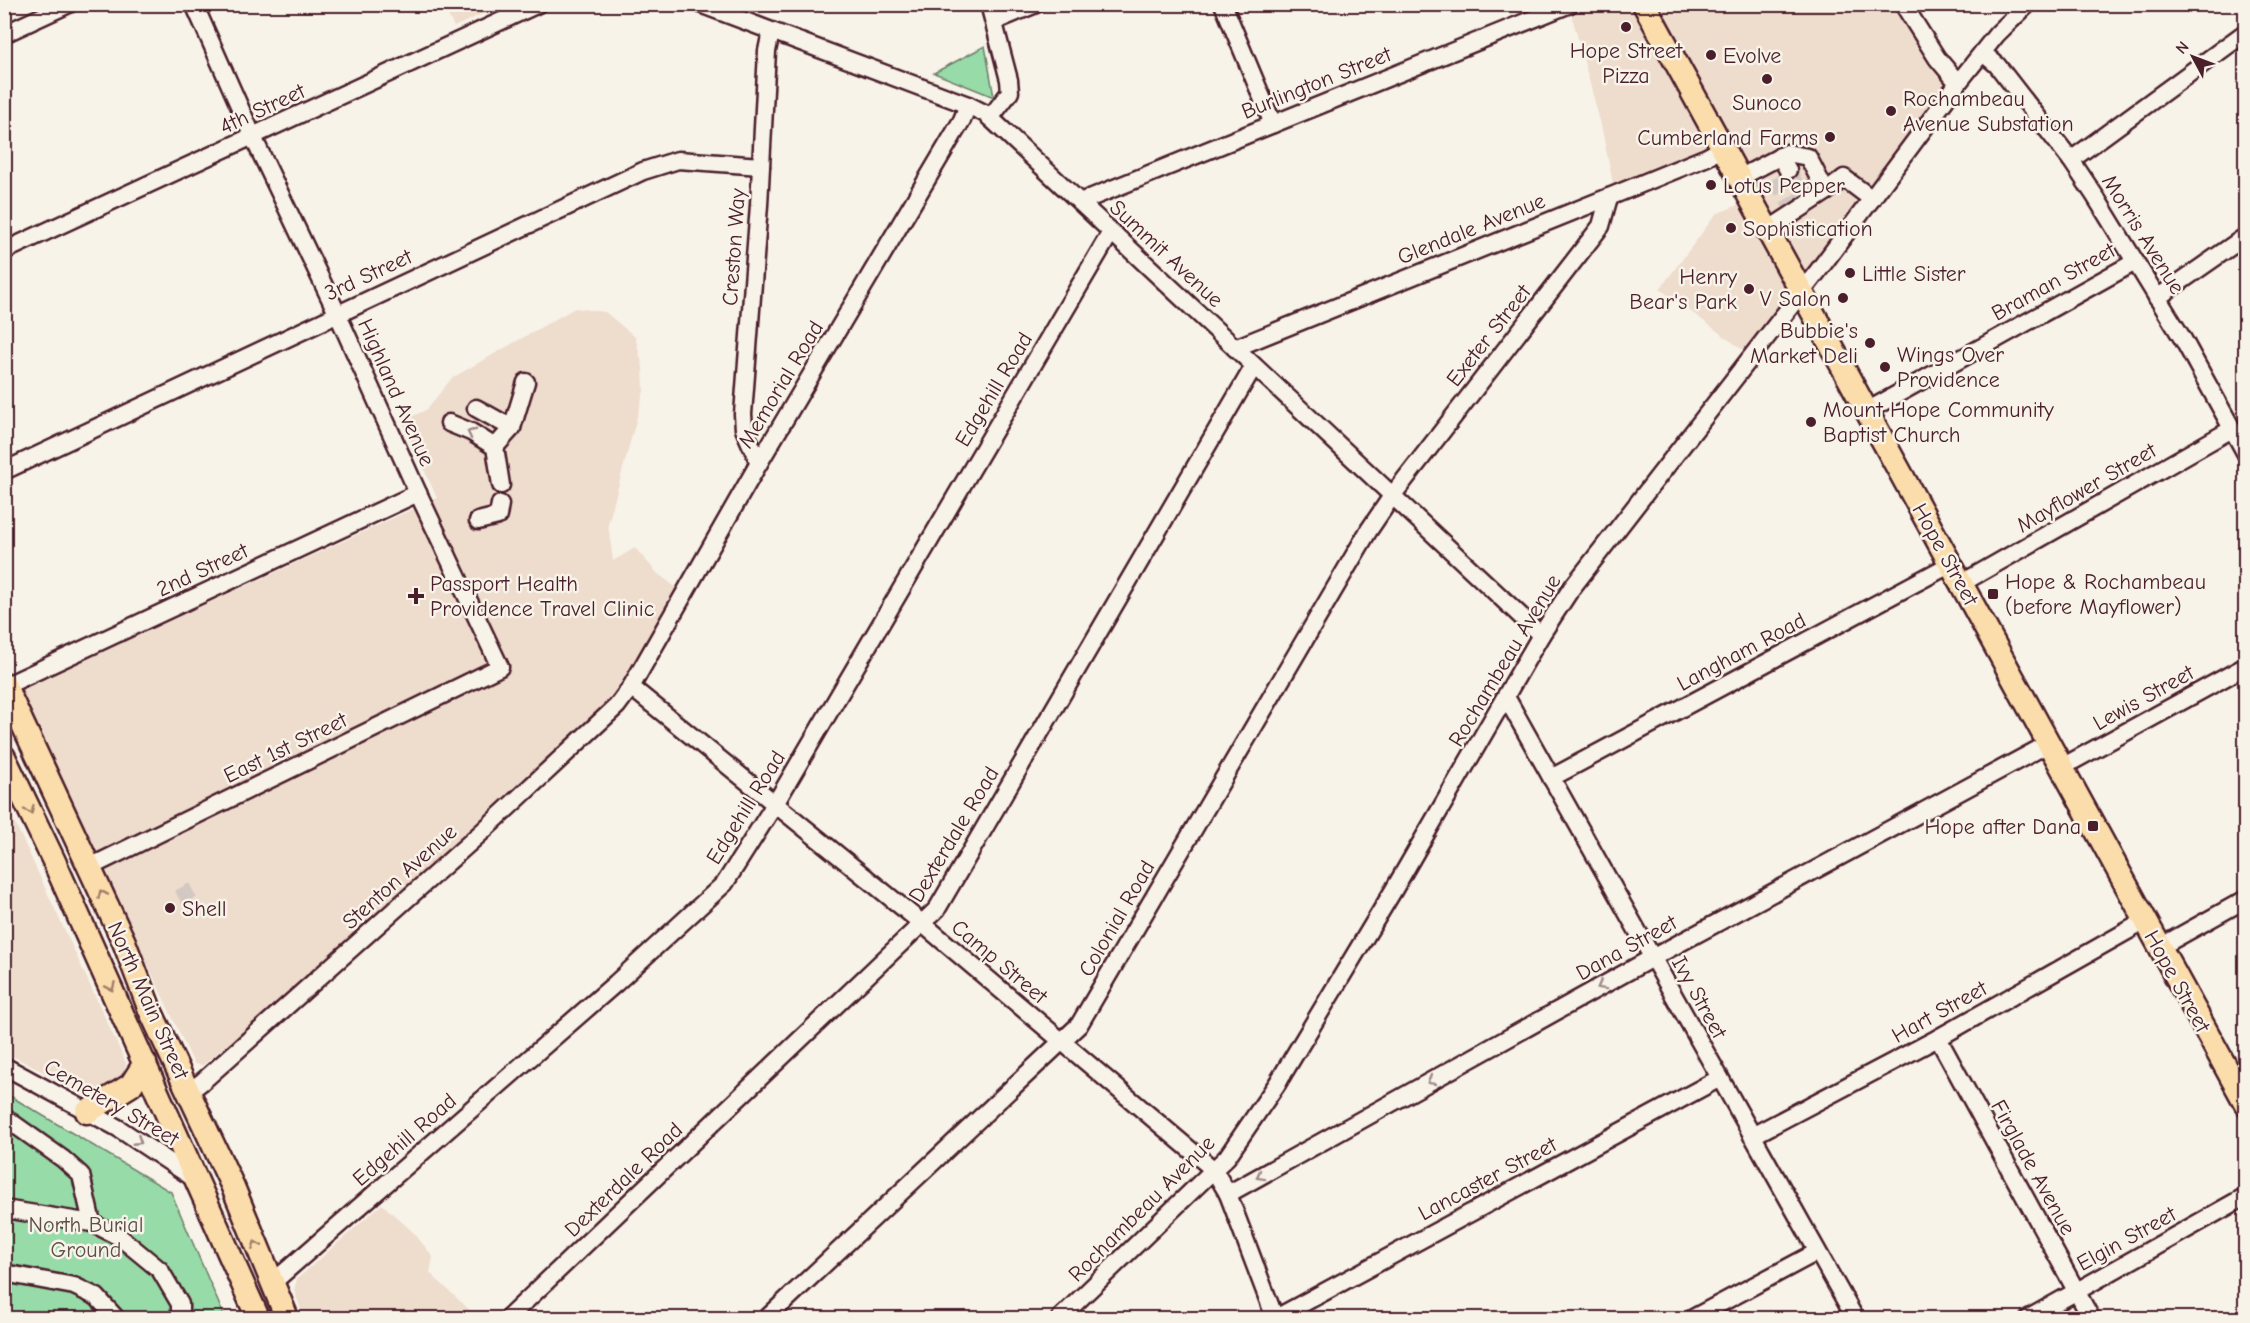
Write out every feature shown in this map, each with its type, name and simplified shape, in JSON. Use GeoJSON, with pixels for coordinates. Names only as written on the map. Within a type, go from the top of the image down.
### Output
{"type":"FeatureCollection","features":[{"type":"Feature","properties":{"kind":"main road","name":"Hope Street"},"geometry":{"type":"LineString","coordinates":[[1644,4],[2246,1104]]}},
{"type":"Feature","properties":{"kind":"main road","name":"North Main Street"},"geometry":{"type":"LineString","coordinates":[[5,685],[124,942],[150,1010],[233,1187],[287,1318]]}},
{"type":"Feature","properties":{"kind":"main road","name":"North Main Street"},"geometry":{"type":"LineString","coordinates":[[4,757],[145,1063],[258,1318]]}},
{"type":"Feature","properties":{"kind":"main road"},"geometry":{"type":"LineString","coordinates":[[94,951],[124,942]]}},
{"type":"Feature","properties":{"kind":"main road"},"geometry":{"type":"LineString","coordinates":[[87,1112],[131,1086],[145,1063]]}},
{"type":"Feature","properties":{"kind":"street"},"geometry":{"type":"LineString","coordinates":[[4,34],[69,4]]}},
{"type":"Feature","properties":{"kind":"street","name":"Highland Avenue"},"geometry":{"type":"LineString","coordinates":[[194,4],[253,137],[500,667]]}},
{"type":"Feature","properties":{"kind":"street","name":"4th Street"},"geometry":{"type":"LineString","coordinates":[[4,251],[538,4]]}},
{"type":"Feature","properties":{"kind":"street","name":"Summit Avenue"},"geometry":{"type":"LineString","coordinates":[[700,4],[969,105],[986,114],[1541,635]]}},
{"type":"Feature","properties":{"kind":"street"},"geometry":{"type":"LineString","coordinates":[[989,4],[995,21],[1010,92],[990,118]]}},
{"type":"Feature","properties":{"kind":"street"},"geometry":{"type":"LineString","coordinates":[[995,21],[1036,4]]}},
{"type":"Feature","properties":{"kind":"street"},"geometry":{"type":"LineString","coordinates":[[1223,4],[1273,124]]}},
{"type":"Feature","properties":{"kind":"street","name":"Burlington Street"},"geometry":{"type":"LineString","coordinates":[[1080,202],[1570,4]]}},
{"type":"Feature","properties":{"kind":"street"},"geometry":{"type":"LineString","coordinates":[[1903,4],[1937,58],[1958,83]]}},
{"type":"Feature","properties":{"kind":"street","name":"Rochambeau Avenue"},"geometry":{"type":"LineString","coordinates":[[1060,1318],[1227,1157],[1277,1084],[1393,891],[1541,635],[1571,590],[1872,199],[1958,83],[1997,34],[2028,4]]}},
{"type":"Feature","properties":{"kind":"street","name":"Creston Way"},"geometry":{"type":"LineString","coordinates":[[759,463],[744,429],[743,414],[767,51],[771,32]]}},
{"type":"Feature","properties":{"kind":"street"},"geometry":{"type":"LineString","coordinates":[[2071,160],[2246,32]]}},
{"type":"Feature","properties":{"kind":"street","name":"Morris Avenue"},"geometry":{"type":"LineString","coordinates":[[1983,52],[1997,66],[2071,160],[2184,341],[2246,454]]}},
{"type":"Feature","properties":{"kind":"street","name":"Memorial Road"},"geometry":{"type":"LineString","coordinates":[[631,687],[759,463],[969,105]]}},
{"type":"Feature","properties":{"kind":"street","name":"Glendale Avenue"},"geometry":{"type":"LineString","coordinates":[[1234,348],[1609,198],[1707,157],[1723,148]]}},
{"type":"Feature","properties":{"kind":"street"},"geometry":{"type":"LineString","coordinates":[[1739,178],[1777,167],[1787,153],[1808,157],[1826,192]]}},
{"type":"Feature","properties":{"kind":"street","name":"3rd Street"},"geometry":{"type":"LineString","coordinates":[[4,471],[643,171],[678,160],[761,166]]}},
{"type":"Feature","properties":{"kind":"street"},"geometry":{"type":"LineString","coordinates":[[1767,230],[1799,205],[1826,192],[1844,178],[1872,199]]}},
{"type":"Feature","properties":{"kind":"street","name":"Exeter Street"},"geometry":{"type":"LineString","coordinates":[[1392,496],[1601,226],[1609,198]]}},
{"type":"Feature","properties":{"kind":"street","name":"Edgehill Road"},"geometry":{"type":"LineString","coordinates":[[272,1284],[616,983],[725,883],[775,804],[1111,232]]}},
{"type":"Feature","properties":{"kind":"street"},"geometry":{"type":"LineString","coordinates":[[2157,298],[2246,236]]}},
{"type":"Feature","properties":{"kind":"street","name":"Braman Street"},"geometry":{"type":"LineString","coordinates":[[1867,411],[2135,262]]}},
{"type":"Feature","properties":{"kind":"street","name":"Dexterdale Road"},"geometry":{"type":"LineString","coordinates":[[508,1318],[937,909],[1254,366]]}},
{"type":"Feature","properties":{"kind":"street"},"geometry":{"type":"LineString","coordinates":[[495,447],[512,428],[526,382]]}},
{"type":"Feature","properties":{"kind":"street"},"geometry":{"type":"LineString","coordinates":[[476,408],[512,428]]}},
{"type":"Feature","properties":{"kind":"street"},"geometry":{"type":"LineString","coordinates":[[449,423],[471,432],[495,447],[501,485]]}},
{"type":"Feature","properties":{"kind":"street","name":"Mayflower Street"},"geometry":{"type":"LineString","coordinates":[[1956,573],[2232,429]]}},
{"type":"Feature","properties":{"kind":"street","name":"2nd Street"},"geometry":{"type":"LineString","coordinates":[[5,685],[418,493]]}},
{"type":"Feature","properties":{"kind":"street","name":"Colonial Road"},"geometry":{"type":"LineString","coordinates":[[768,1318],[1079,1025],[1363,540],[1392,496]]}},
{"type":"Feature","properties":{"kind":"street"},"geometry":{"type":"LineString","coordinates":[[478,521],[498,516],[500,504]]}},
{"type":"Feature","properties":{"kind":"street","name":"Langham Road"},"geometry":{"type":"LineString","coordinates":[[1551,778],[1956,573]]}},
{"type":"Feature","properties":{"kind":"street","name":"Lewis Street"},"geometry":{"type":"LineString","coordinates":[[2062,767],[2246,666]]}},
{"type":"Feature","properties":{"kind":"street","name":"East 1st Street"},"geometry":{"type":"LineString","coordinates":[[90,867],[500,667]]}},
{"type":"Feature","properties":{"kind":"street","name":"Camp Street"},"geometry":{"type":"LineString","coordinates":[[631,687],[923,924],[1214,1170],[1228,1194],[1275,1318]]}},
{"type":"Feature","properties":{"kind":"street","name":"Stenton Avenue"},"geometry":{"type":"LineString","coordinates":[[189,1092],[517,800],[602,722],[631,687]]}},
{"type":"Feature","properties":{"kind":"street","name":"Ivy Street"},"geometry":{"type":"LineString","coordinates":[[1506,697],[1855,1318]]}},
{"type":"Feature","properties":{"kind":"street","name":"Dana Street"},"geometry":{"type":"LineString","coordinates":[[1228,1194],[1652,958],[2048,744]]}},
{"type":"Feature","properties":{"kind":"street"},"geometry":{"type":"LineString","coordinates":[[2160,947],[2246,899]]}},
{"type":"Feature","properties":{"kind":"street","name":"Hart Street"},"geometry":{"type":"LineString","coordinates":[[1752,1136],[1938,1038],[2145,921]]}},
{"type":"Feature","properties":{"kind":"street","name":"Firglade Avenue"},"geometry":{"type":"LineString","coordinates":[[1938,1038],[2091,1318]]}},
{"type":"Feature","properties":{"kind":"street","name":"Cemetery Street"},"geometry":{"type":"LineString","coordinates":[[4,1066],[118,1128],[196,1179]]}},
{"type":"Feature","properties":{"kind":"street","name":"Lancaster Street"},"geometry":{"type":"LineString","coordinates":[[1275,1318],[1720,1078]]}},
{"type":"Feature","properties":{"kind":"street"},"geometry":{"type":"LineString","coordinates":[[4,1117],[63,1159],[81,1175],[92,1223]]}},
{"type":"Feature","properties":{"kind":"street","name":"Elgin Street"},"geometry":{"type":"LineString","coordinates":[[2029,1318],[2246,1196]]}},
{"type":"Feature","properties":{"kind":"street"},"geometry":{"type":"LineString","coordinates":[[4,1209],[92,1223],[120,1239],[160,1270],[180,1304],[180,1318]]}},
{"type":"Feature","properties":{"kind":"street"},"geometry":{"type":"LineString","coordinates":[[1693,1318],[1817,1252]]}},
{"type":"Feature","properties":{"kind":"street"},"geometry":{"type":"LineString","coordinates":[[4,1273],[74,1286],[97,1297],[116,1318]]}},
{"type":"Feature","properties":{"kind":"shaded area"},"geometry":{"type":"Polygon","coordinates":[[[443,5],[502,5],[454,27],[443,5]]]}},
{"type":"Feature","properties":{"kind":"shaded area"},"geometry":{"type":"Polygon","coordinates":[[[1514,5],[1569,5],[1520,18],[1514,5]]]}},
{"type":"Feature","properties":{"kind":"shaded area"},"geometry":{"type":"Polygon","coordinates":[[[1569,5],[1915,5],[1965,84],[1959,95],[1754,358],[1660,289],[1716,214],[1755,198],[1731,157],[1633,195],[1620,203],[1616,198],[1601,125],[1569,5]]]}},
{"type":"Feature","properties":{"kind":"shaded area"},"geometry":{"type":"Polygon","coordinates":[[[575,308],[605,312],[635,337],[643,367],[644,391],[608,524],[613,561],[635,548],[657,573],[678,589],[576,755],[203,1065],[194,1064],[20,698],[20,690],[437,498],[402,421],[426,410],[452,378],[575,308]]]}},
{"type":"Feature","properties":{"kind":"shaded area"},"geometry":{"type":"Polygon","coordinates":[[[4,799],[126,1063],[120,1080],[91,1097],[5,1052],[4,799]]]}},
{"type":"Feature","properties":{"kind":"shaded area"},"geometry":{"type":"Polygon","coordinates":[[[382,1204],[414,1233],[433,1257],[430,1273],[478,1318],[304,1318],[294,1290],[297,1279],[382,1204]]]}},
{"type":"Feature","properties":{"kind":"green space"},"geometry":{"type":"Polygon","coordinates":[[[985,46],[994,97],[934,73],[985,46]]]}},
{"type":"Feature","properties":{"kind":"green space","name":"North Burial Ground"},"geometry":{"type":"Polygon","coordinates":[[[5,1093],[171,1192],[225,1318],[5,1318],[5,1093]]]}},
{"type":"Feature","properties":{"kind":"tunnel"},"geometry":{"type":"LineString","coordinates":[[1788,170],[1802,197]]}},
{"type":"Feature","properties":{"kind":"tunnel"},"geometry":{"type":"LineString","coordinates":[[1775,178],[1790,204]]}},
{"type":"Feature","properties":{"kind":"tunnel"},"geometry":{"type":"LineString","coordinates":[[182,887],[190,902]]}},
{"type":"Feature","properties":{"kind":"place","name":"Hope Street Pizza"},"geometry":{"type":"Point","coordinates":[1626,27]}},
{"type":"Feature","properties":{"kind":"place","name":"Evolve"},"geometry":{"type":"Point","coordinates":[1711,55]}},
{"type":"Feature","properties":{"kind":"place","name":"Sunoco"},"geometry":{"type":"Point","coordinates":[1767,79]}},
{"type":"Feature","properties":{"kind":"place","name":"Rochambeau Avenue Substation"},"geometry":{"type":"Point","coordinates":[1891,111]}},
{"type":"Feature","properties":{"kind":"place","name":"Cumberland Farms"},"geometry":{"type":"Point","coordinates":[1830,137]}},
{"type":"Feature","properties":{"kind":"place","name":"Lotus Pepper"},"geometry":{"type":"Point","coordinates":[1711,185]}},
{"type":"Feature","properties":{"kind":"place","name":"Sophistication"},"geometry":{"type":"Point","coordinates":[1731,228]}},
{"type":"Feature","properties":{"kind":"place","name":"Little Sister"},"geometry":{"type":"Point","coordinates":[1850,273]}},
{"type":"Feature","properties":{"kind":"place","name":"Henry Bear's Park"},"geometry":{"type":"Point","coordinates":[1749,289]}},
{"type":"Feature","properties":{"kind":"place","name":"V Salon"},"geometry":{"type":"Point","coordinates":[1843,298]}},
{"type":"Feature","properties":{"kind":"place","name":"Bubbie's Market Deli"},"geometry":{"type":"Point","coordinates":[1870,343]}},
{"type":"Feature","properties":{"kind":"place","name":"Wings Over Providence"},"geometry":{"type":"Point","coordinates":[1885,367]}},
{"type":"Feature","properties":{"kind":"place","name":"Mount Hope Community Baptist Church"},"geometry":{"type":"Point","coordinates":[1811,422]}},
{"type":"Feature","properties":{"kind":"place","name":"Hope & Rochambeau (before Mayflower)"},"geometry":{"type":"Point","coordinates":[1993,594]}},
{"type":"Feature","properties":{"kind":"place","name":"Passport Health Providence Travel Clinic"},"geometry":{"type":"Point","coordinates":[416,596]}},
{"type":"Feature","properties":{"kind":"place","name":"Hope after Dana"},"geometry":{"type":"Point","coordinates":[2093,826]}},
{"type":"Feature","properties":{"kind":"place","name":"Shell"},"geometry":{"type":"Point","coordinates":[170,908]}}]}
